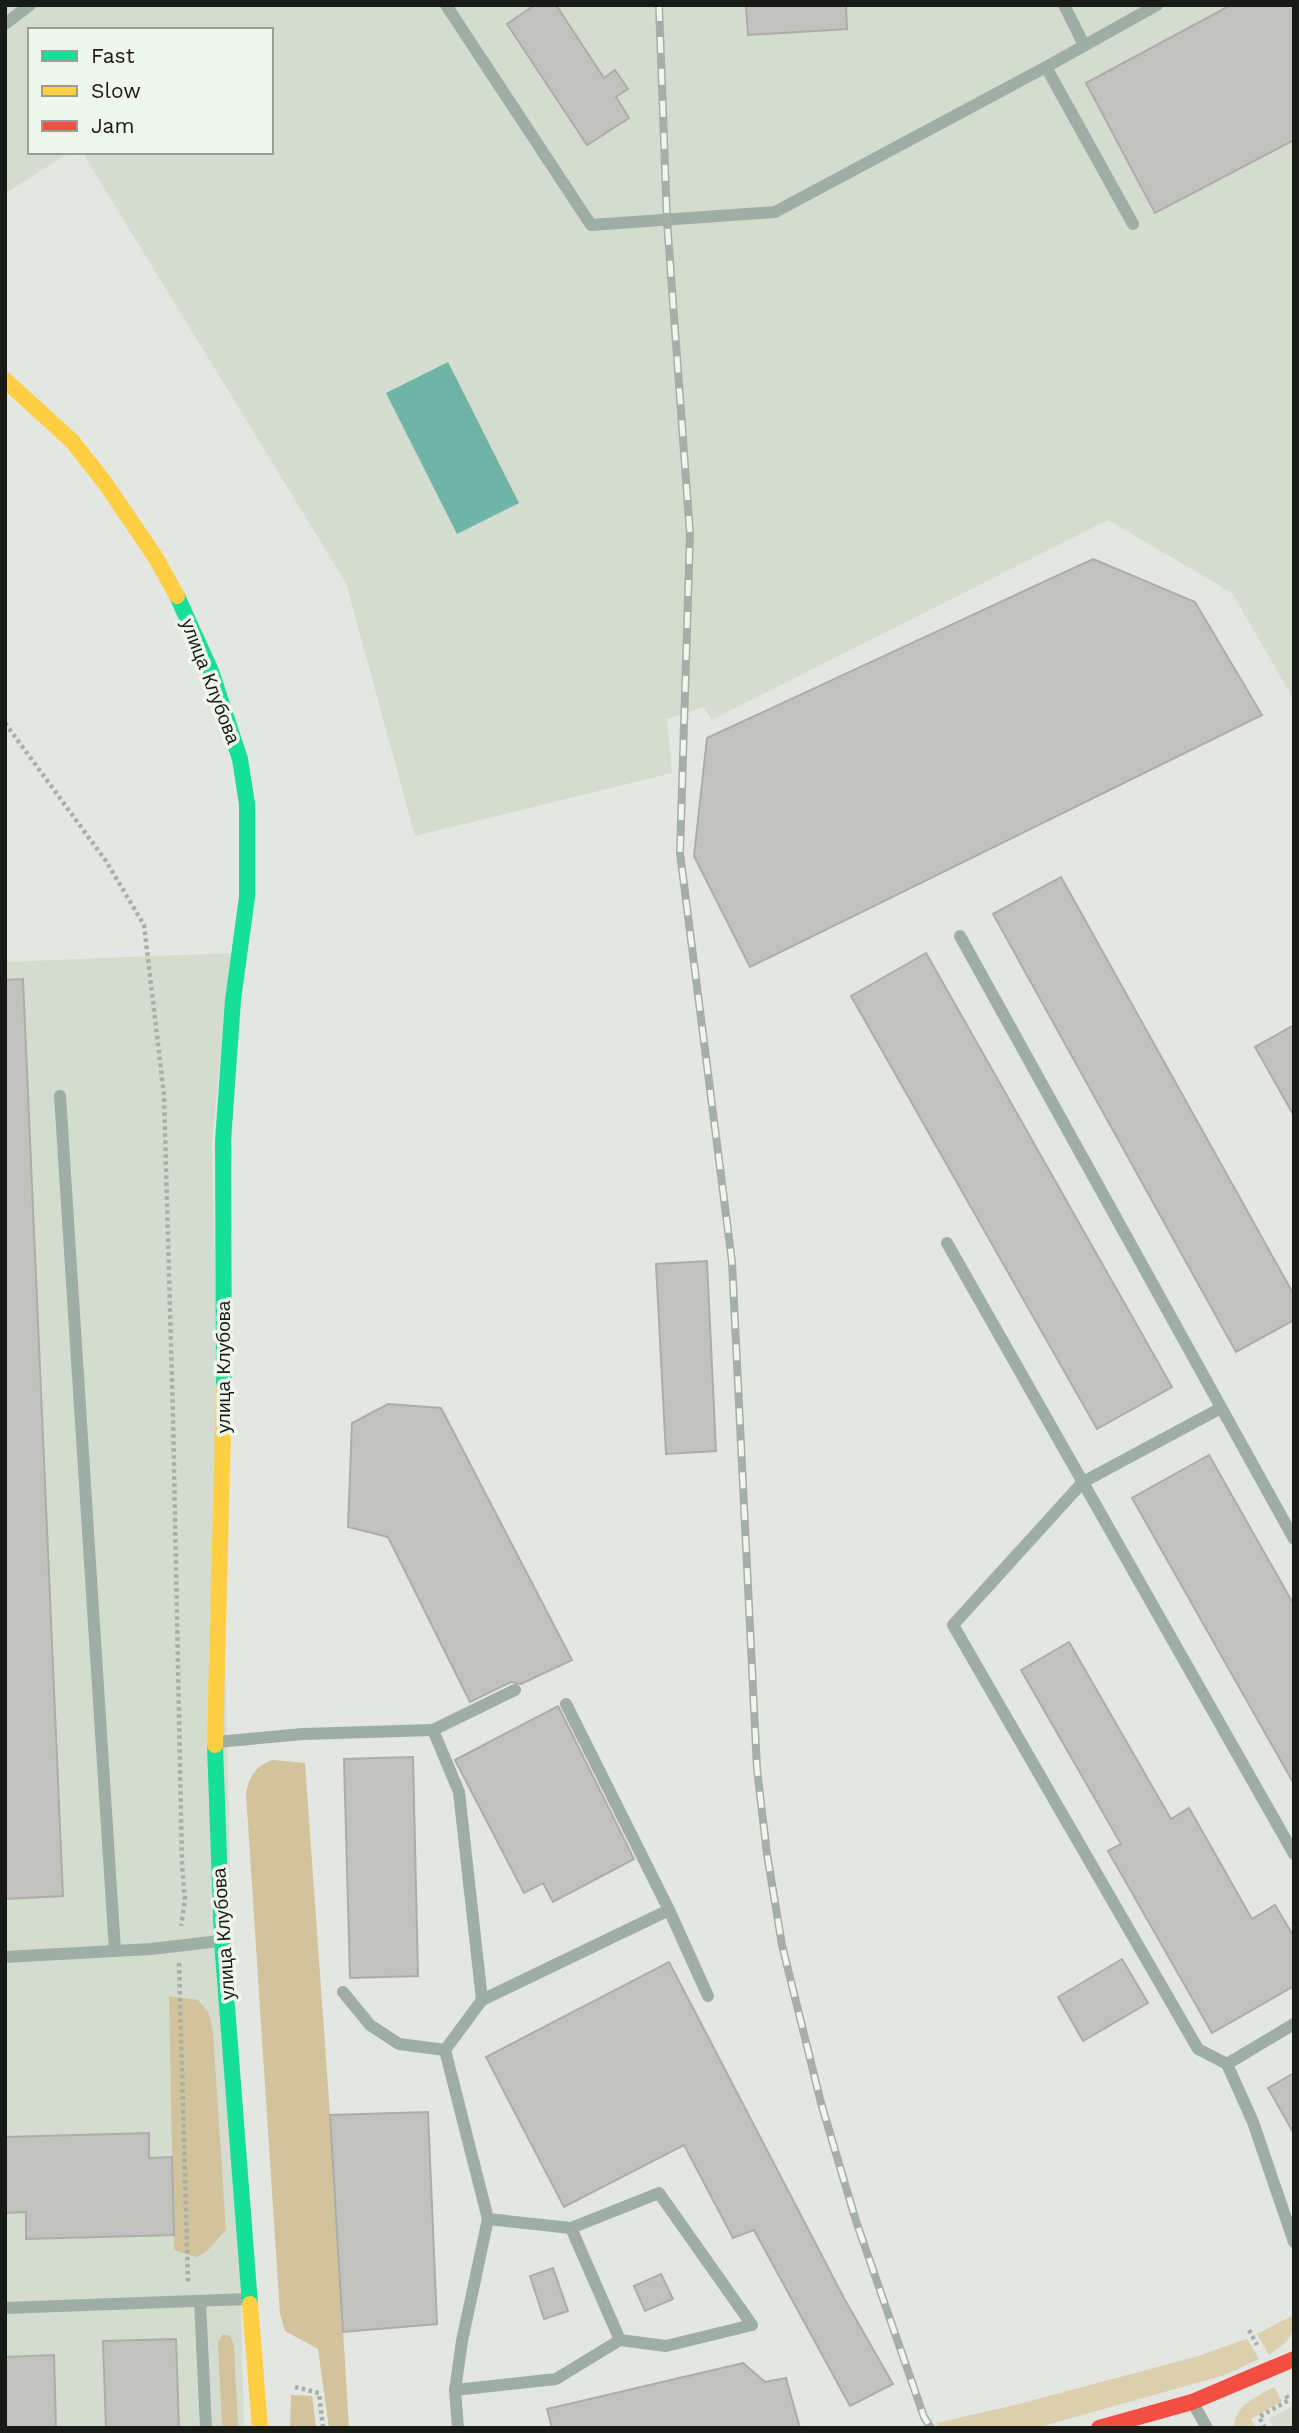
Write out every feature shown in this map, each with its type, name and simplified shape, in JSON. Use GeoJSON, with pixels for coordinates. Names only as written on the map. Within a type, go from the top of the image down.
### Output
{"type":"FeatureCollection","features":[{"type":"Feature","properties":{"kind":"main road","name":"улица Клубова"},"geometry":{"type":"LineString","coordinates":[[5,380],[72,441],[105,483],[156,558],[194,631],[220,695],[240,759],[247,804],[247,897],[233,1000],[223,1141],[224,1405],[215,1743],[222,1941],[260,2428]]}},
{"type":"Feature","properties":{"kind":"main road"},"geometry":{"type":"LineString","coordinates":[[1099,2428],[1192,2402],[1294,2359]]}},
{"type":"Feature","properties":{"kind":"lane"},"geometry":{"type":"LineString","coordinates":[[5,24],[30,5]]}},
{"type":"Feature","properties":{"kind":"lane"},"geometry":{"type":"LineString","coordinates":[[446,5],[591,225],[775,212],[1157,5]]}},
{"type":"Feature","properties":{"kind":"lane"},"geometry":{"type":"LineString","coordinates":[[1063,5],[1084,45]]}},
{"type":"Feature","properties":{"kind":"lane"},"geometry":{"type":"LineString","coordinates":[[1046,67],[1133,224]]}},
{"type":"Feature","properties":{"kind":"lane"},"geometry":{"type":"LineString","coordinates":[[960,936],[1294,1539]]}},
{"type":"Feature","properties":{"kind":"lane"},"geometry":{"type":"LineString","coordinates":[[60,1096],[114,1951]]}},
{"type":"Feature","properties":{"kind":"lane"},"geometry":{"type":"LineString","coordinates":[[947,1243],[1294,1854]]}},
{"type":"Feature","properties":{"kind":"lane"},"geometry":{"type":"LineString","coordinates":[[1221,1408],[1083,1482],[953,1625],[1198,2049],[1227,2064],[1253,2122],[1294,2242]]}},
{"type":"Feature","properties":{"kind":"lane"},"geometry":{"type":"LineString","coordinates":[[215,1743],[303,1734],[433,1730],[515,1690]]}},
{"type":"Feature","properties":{"kind":"lane"},"geometry":{"type":"LineString","coordinates":[[566,1704],[669,1910],[708,1996]]}},
{"type":"Feature","properties":{"kind":"lane"},"geometry":{"type":"LineString","coordinates":[[433,1730],[459,1792],[482,2000]]}},
{"type":"Feature","properties":{"kind":"lane"},"geometry":{"type":"LineString","coordinates":[[445,2050],[482,2000],[669,1910]]}},
{"type":"Feature","properties":{"kind":"lane"},"geometry":{"type":"LineString","coordinates":[[5,1957],[222,1941]]}},
{"type":"Feature","properties":{"kind":"lane"},"geometry":{"type":"LineString","coordinates":[[342,1992],[370,2025],[399,2044],[445,2050]]}},
{"type":"Feature","properties":{"kind":"lane"},"geometry":{"type":"LineString","coordinates":[[1227,2064],[1294,2024]]}},
{"type":"Feature","properties":{"kind":"lane"},"geometry":{"type":"LineString","coordinates":[[445,2050],[488,2219],[462,2341],[455,2390],[458,2428]]}},
{"type":"Feature","properties":{"kind":"lane"},"geometry":{"type":"LineString","coordinates":[[455,2390],[556,2379],[620,2340],[666,2346],[752,2325],[659,2193],[571,2228],[488,2219]]}},
{"type":"Feature","properties":{"kind":"lane"},"geometry":{"type":"LineString","coordinates":[[571,2228],[620,2340]]}},
{"type":"Feature","properties":{"kind":"lane"},"geometry":{"type":"LineString","coordinates":[[5,2308],[249,2299]]}},
{"type":"Feature","properties":{"kind":"lane"},"geometry":{"type":"LineString","coordinates":[[194,2301],[206,2428]]}},
{"type":"Feature","properties":{"kind":"lane"},"geometry":{"type":"LineString","coordinates":[[1192,2402],[1207,2428]]}},
{"type":"Feature","properties":{"kind":"path"},"geometry":{"type":"LineString","coordinates":[[5,723],[106,861],[144,925],[164,1109],[175,1497],[181,1865],[186,1900],[177,1946],[194,2301]]}},
{"type":"Feature","properties":{"kind":"path"},"geometry":{"type":"LineString","coordinates":[[295,2387],[319,2393],[323,2428]]}},
{"type":"Feature","properties":{"kind":"path"},"geometry":{"type":"LineString","coordinates":[[1265,2428],[1259,2417],[1289,2400],[1284,2391]]}},
{"type":"Feature","properties":{"kind":"shaded area"},"geometry":{"type":"Polygon","coordinates":[[[5,5],[1294,5],[1294,700],[1232,593],[1108,520],[712,720],[704,707],[667,719],[672,773],[415,836],[346,583],[83,154],[273,154],[273,28],[28,28],[28,154],[67,154],[5,194],[5,5]]]}},
{"type":"Feature","properties":{"kind":"shaded area"},"geometry":{"type":"Polygon","coordinates":[[[231,953],[212,1142],[244,2428],[5,2428],[5,962],[231,953]]]}},
{"type":"Feature","properties":{"kind":"shaded area"},"geometry":{"type":"Polygon","coordinates":[[[273,1760],[305,1763],[349,2428],[329,2428],[318,2349],[285,2331],[280,2314],[246,1794],[254,1773],[273,1760]]]}},
{"type":"Feature","properties":{"kind":"shaded area"},"geometry":{"type":"Polygon","coordinates":[[[169,1996],[198,2000],[209,2013],[213,2032],[226,2230],[206,2252],[196,2257],[174,2250],[169,1996]]]}},
{"type":"Feature","properties":{"kind":"shaded area"},"geometry":{"type":"Polygon","coordinates":[[[1294,2315],[1289,2339],[1269,2355],[1257,2334],[1294,2315]]]}},
{"type":"Feature","properties":{"kind":"shaded area"},"geometry":{"type":"Polygon","coordinates":[[[223,2334],[230,2336],[234,2344],[238,2428],[222,2428],[218,2342],[223,2334]]]}},
{"type":"Feature","properties":{"kind":"shaded area"},"geometry":{"type":"Polygon","coordinates":[[[1247,2339],[1259,2359],[1225,2375],[1036,2428],[939,2428],[937,2423],[1195,2357],[1247,2339]]]}},
{"type":"Feature","properties":{"kind":"shaded area"},"geometry":{"type":"Polygon","coordinates":[[[1274,2387],[1282,2401],[1251,2419],[1256,2428],[1234,2428],[1242,2408],[1274,2387]]]}},
{"type":"Feature","properties":{"kind":"shaded area"},"geometry":{"type":"Polygon","coordinates":[[[291,2395],[312,2396],[316,2428],[290,2428],[291,2395]]]}},
{"type":"Feature","properties":{"kind":"shaded area"},"geometry":{"type":"Polygon","coordinates":[[[1294,2405],[1294,2428],[1274,2428],[1269,2419],[1294,2405]]]}},
{"type":"Feature","properties":{"kind":"water"},"geometry":{"type":"Polygon","coordinates":[[[448,362],[519,503],[457,534],[386,393],[448,362]]]}},
{"type":"Feature","properties":{"kind":"building"},"geometry":{"type":"Polygon","coordinates":[[[535,5],[556,5],[604,78],[615,70],[628,89],[616,97],[629,118],[587,145],[507,24],[535,5]]]}},
{"type":"Feature","properties":{"kind":"building"},"geometry":{"type":"Polygon","coordinates":[[[746,5],[846,5],[847,29],[748,35],[746,5]]]}},
{"type":"Feature","properties":{"kind":"building"},"geometry":{"type":"Polygon","coordinates":[[[1231,5],[1294,5],[1294,140],[1155,213],[1086,83],[1231,5]]]}},
{"type":"Feature","properties":{"kind":"building"},"geometry":{"type":"Polygon","coordinates":[[[1093,559],[1195,602],[1262,715],[750,967],[694,856],[707,738],[1093,559]]]}},
{"type":"Feature","properties":{"kind":"building"},"geometry":{"type":"Polygon","coordinates":[[[1061,877],[1294,1295],[1294,1320],[1236,1352],[993,914],[1061,877]]]}},
{"type":"Feature","properties":{"kind":"building"},"geometry":{"type":"Polygon","coordinates":[[[926,953],[1172,1387],[1097,1429],[851,996],[926,953]]]}},
{"type":"Feature","properties":{"kind":"building"},"geometry":{"type":"Polygon","coordinates":[[[23,979],[63,1896],[5,1899],[5,980],[23,979]]]}},
{"type":"Feature","properties":{"kind":"building"},"geometry":{"type":"Polygon","coordinates":[[[1294,1025],[1294,1116],[1255,1047],[1294,1025]]]}},
{"type":"Feature","properties":{"kind":"building"},"geometry":{"type":"Polygon","coordinates":[[[707,1261],[716,1451],[666,1454],[656,1264],[707,1261]]]}},
{"type":"Feature","properties":{"kind":"building"},"geometry":{"type":"Polygon","coordinates":[[[388,1404],[441,1408],[572,1660],[521,1684],[511,1682],[470,1702],[388,1537],[348,1527],[352,1423],[388,1404]]]}},
{"type":"Feature","properties":{"kind":"building"},"geometry":{"type":"Polygon","coordinates":[[[1209,1455],[1294,1605],[1294,1784],[1132,1498],[1209,1455]]]}},
{"type":"Feature","properties":{"kind":"building"},"geometry":{"type":"Polygon","coordinates":[[[1069,1642],[1171,1819],[1189,1808],[1252,1919],[1275,1905],[1294,1937],[1294,1986],[1212,2033],[1108,1851],[1121,1844],[1021,1670],[1069,1642]]]}},
{"type":"Feature","properties":{"kind":"building"},"geometry":{"type":"Polygon","coordinates":[[[558,1706],[634,1859],[553,1902],[543,1883],[524,1893],[455,1760],[558,1706]]]}},
{"type":"Feature","properties":{"kind":"building"},"geometry":{"type":"Polygon","coordinates":[[[413,1757],[418,1976],[350,1978],[344,1759],[413,1757]]]}},
{"type":"Feature","properties":{"kind":"building"},"geometry":{"type":"Polygon","coordinates":[[[1122,1959],[1148,2003],[1083,2041],[1058,1997],[1122,1959]]]}},
{"type":"Feature","properties":{"kind":"building"},"geometry":{"type":"Polygon","coordinates":[[[669,1962],[845,2300],[893,2384],[850,2406],[754,2230],[733,2238],[684,2145],[564,2207],[486,2057],[669,1962]]]}},
{"type":"Feature","properties":{"kind":"building"},"geometry":{"type":"Polygon","coordinates":[[[1294,2073],[1294,2134],[1268,2088],[1294,2073]]]}},
{"type":"Feature","properties":{"kind":"building"},"geometry":{"type":"Polygon","coordinates":[[[428,2112],[437,2324],[343,2332],[330,2115],[428,2112]]]}},
{"type":"Feature","properties":{"kind":"building"},"geometry":{"type":"Polygon","coordinates":[[[149,2133],[149,2158],[172,2157],[174,2235],[26,2239],[26,2212],[5,2213],[5,2137],[149,2133]]]}},
{"type":"Feature","properties":{"kind":"building"},"geometry":{"type":"Polygon","coordinates":[[[553,2268],[568,2311],[544,2319],[530,2276],[553,2268]]]}},
{"type":"Feature","properties":{"kind":"building"},"geometry":{"type":"Polygon","coordinates":[[[661,2274],[673,2299],[645,2311],[634,2286],[661,2274]]]}},
{"type":"Feature","properties":{"kind":"building"},"geometry":{"type":"Polygon","coordinates":[[[176,2339],[179,2428],[106,2428],[103,2341],[176,2339]]]}},
{"type":"Feature","properties":{"kind":"building"},"geometry":{"type":"Polygon","coordinates":[[[54,2355],[56,2428],[5,2428],[5,2357],[54,2355]]]}},
{"type":"Feature","properties":{"kind":"building"},"geometry":{"type":"Polygon","coordinates":[[[743,2363],[765,2382],[786,2378],[800,2428],[552,2428],[547,2409],[743,2363]]]}},
{"type":"Feature","properties":{"kind":"railway"},"geometry":{"type":"LineString","coordinates":[[659,5],[667,221],[690,534],[680,853],[732,1262],[757,1769],[782,1945],[821,2103],[856,2221],[924,2417],[931,2428]]}},
{"type":"Feature","properties":{"kind":"traffic: fast"},"geometry":{"type":"LineString","coordinates":[[177,596],[211,671],[240,759],[247,804],[247,897],[233,1000],[223,1141],[224,1390]]}},
{"type":"Feature","properties":{"kind":"traffic: fast"},"geometry":{"type":"LineString","coordinates":[[215,1745],[222,1941],[250,2304]]}},
{"type":"Feature","properties":{"kind":"traffic: slow"},"geometry":{"type":"LineString","coordinates":[[5,380],[72,441],[105,483],[156,558],[177,596]]}},
{"type":"Feature","properties":{"kind":"traffic: slow"},"geometry":{"type":"LineString","coordinates":[[215,1745],[224,1390]]}},
{"type":"Feature","properties":{"kind":"traffic: slow"},"geometry":{"type":"LineString","coordinates":[[250,2304],[260,2428]]}},
{"type":"Feature","properties":{"kind":"traffic: jam"},"geometry":{"type":"LineString","coordinates":[[1099,2428],[1192,2402],[1294,2359]]}}]}
